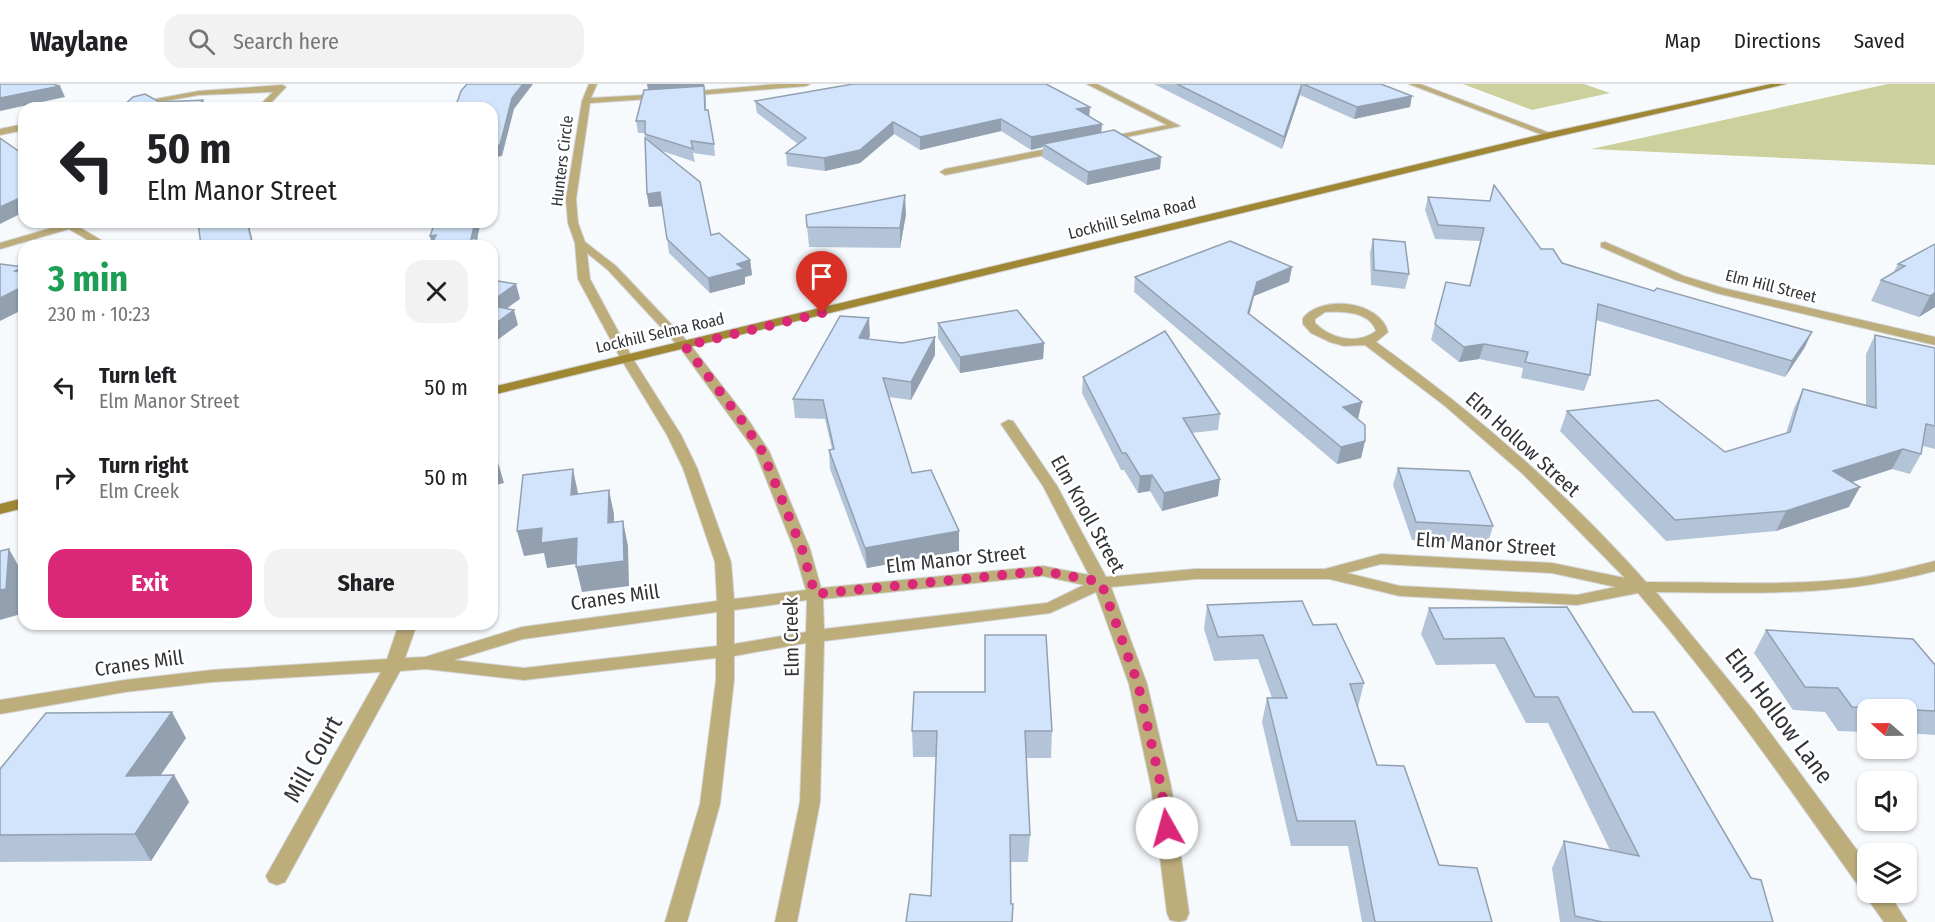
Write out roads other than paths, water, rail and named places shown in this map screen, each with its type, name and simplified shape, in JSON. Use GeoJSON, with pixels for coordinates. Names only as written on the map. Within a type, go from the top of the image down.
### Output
{"type":"FeatureCollection","features":[{"type":"Feature","properties":{"kind":"main road","name":"Lockhill Selma Road"},"geometry":{"type":"LineString","coordinates":[[498,391],[1551,135],[1782,84]]}},
{"type":"Feature","properties":{"kind":"main road"},"geometry":{"type":"LineString","coordinates":[[0,509],[18,504]]}},
{"type":"Feature","properties":{"kind":"street","name":"Hunters Circle"},"geometry":{"type":"LineString","coordinates":[[593,84],[586,101],[571,199],[573,223],[580,243],[584,279],[627,359]]}},
{"type":"Feature","properties":{"kind":"street"},"geometry":{"type":"LineString","coordinates":[[680,95],[806,84]]}},
{"type":"Feature","properties":{"kind":"street"},"geometry":{"type":"LineString","coordinates":[[1091,84],[1176,126],[1096,142]]}},
{"type":"Feature","properties":{"kind":"street"},"geometry":{"type":"LineString","coordinates":[[1413,84],[1551,135]]}},
{"type":"Feature","properties":{"kind":"street"},"geometry":{"type":"LineString","coordinates":[[146,102],[199,93],[283,87]]}},
{"type":"Feature","properties":{"kind":"street"},"geometry":{"type":"LineString","coordinates":[[267,102],[283,87]]}},
{"type":"Feature","properties":{"kind":"street"},"geometry":{"type":"LineString","coordinates":[[586,101],[668,96]]}},
{"type":"Feature","properties":{"kind":"street"},"geometry":{"type":"LineString","coordinates":[[0,132],[18,128]]}},
{"type":"Feature","properties":{"kind":"street"},"geometry":{"type":"LineString","coordinates":[[945,172],[1072,147]]}},
{"type":"Feature","properties":{"kind":"street"},"geometry":{"type":"LineString","coordinates":[[21,240],[63,228]]}},
{"type":"Feature","properties":{"kind":"street"},"geometry":{"type":"LineString","coordinates":[[74,228],[95,240]]}},
{"type":"Feature","properties":{"kind":"street"},"geometry":{"type":"LineString","coordinates":[[0,246],[18,241]]}},
{"type":"Feature","properties":{"kind":"street"},"geometry":{"type":"LineString","coordinates":[[580,243],[612,268],[685,346]]}},
{"type":"Feature","properties":{"kind":"street","name":"Elm Hill Street"},"geometry":{"type":"LineString","coordinates":[[1605,245],[1680,278],[1720,291],[1935,341]]}},
{"type":"Feature","properties":{"kind":"street"},"geometry":{"type":"LineString","coordinates":[[1338,308],[1365,313],[1382,325],[1382,332],[1377,338],[1367,341],[1353,342],[1324,337],[1308,324],[1309,318],[1314,312],[1324,309],[1338,308]]}},
{"type":"Feature","properties":{"kind":"street","name":"Elm Hollow Street"},"geometry":{"type":"LineString","coordinates":[[1367,341],[1405,368],[1521,465],[1587,528],[1642,587]]}},
{"type":"Feature","properties":{"kind":"street","name":"Elm Creek"},"geometry":{"type":"LineString","coordinates":[[685,346],[762,451],[802,549],[815,594],[810,802],[786,922]]}},
{"type":"Feature","properties":{"kind":"street"},"geometry":{"type":"LineString","coordinates":[[627,359],[674,435],[690,468],[723,562],[726,605],[725,680],[710,804],[676,922]]}},
{"type":"Feature","properties":{"kind":"street","name":"Elm Knoll Street"},"geometry":{"type":"LineString","coordinates":[[1008,424],[1050,486],[1101,582],[1138,684],[1161,786],[1178,912]]}},
{"type":"Feature","properties":{"kind":"street","name":"Elm Manor Street"},"geometry":{"type":"LineString","coordinates":[[1329,574],[1381,559],[1552,568],[1642,587],[1800,588],[1851,584],[1898,576],[1935,566]]}},
{"type":"Feature","properties":{"kind":"street","name":"Elm Manor Street"},"geometry":{"type":"LineString","coordinates":[[815,594],[1043,571],[1101,582],[1195,574],[1329,574],[1400,591],[1577,600],[1642,587]]}},
{"type":"Feature","properties":{"kind":"street","name":"Elm Manor Street"},"geometry":{"type":"LineString","coordinates":[[726,651],[815,636],[1050,608],[1101,582]]}},
{"type":"Feature","properties":{"kind":"street","name":"Elm Hollow Lane"},"geometry":{"type":"LineString","coordinates":[[1642,587],[1783,764],[1857,867]]}},
{"type":"Feature","properties":{"kind":"street","name":"Cranes Mill"},"geometry":{"type":"LineString","coordinates":[[0,707],[125,686],[212,676],[393,667],[425,663],[522,633],[815,594]]}},
{"type":"Feature","properties":{"kind":"street"},"geometry":{"type":"LineString","coordinates":[[393,667],[406,630]]}},
{"type":"Feature","properties":{"kind":"street","name":"Cranes Mill"},"geometry":{"type":"LineString","coordinates":[[425,663],[524,674],[726,651]]}},
{"type":"Feature","properties":{"kind":"street","name":"Mill Court"},"geometry":{"type":"LineString","coordinates":[[277,876],[393,667]]}},
{"type":"Feature","properties":{"kind":"street"},"geometry":{"type":"LineString","coordinates":[[1883,903],[1896,922]]}}]}
